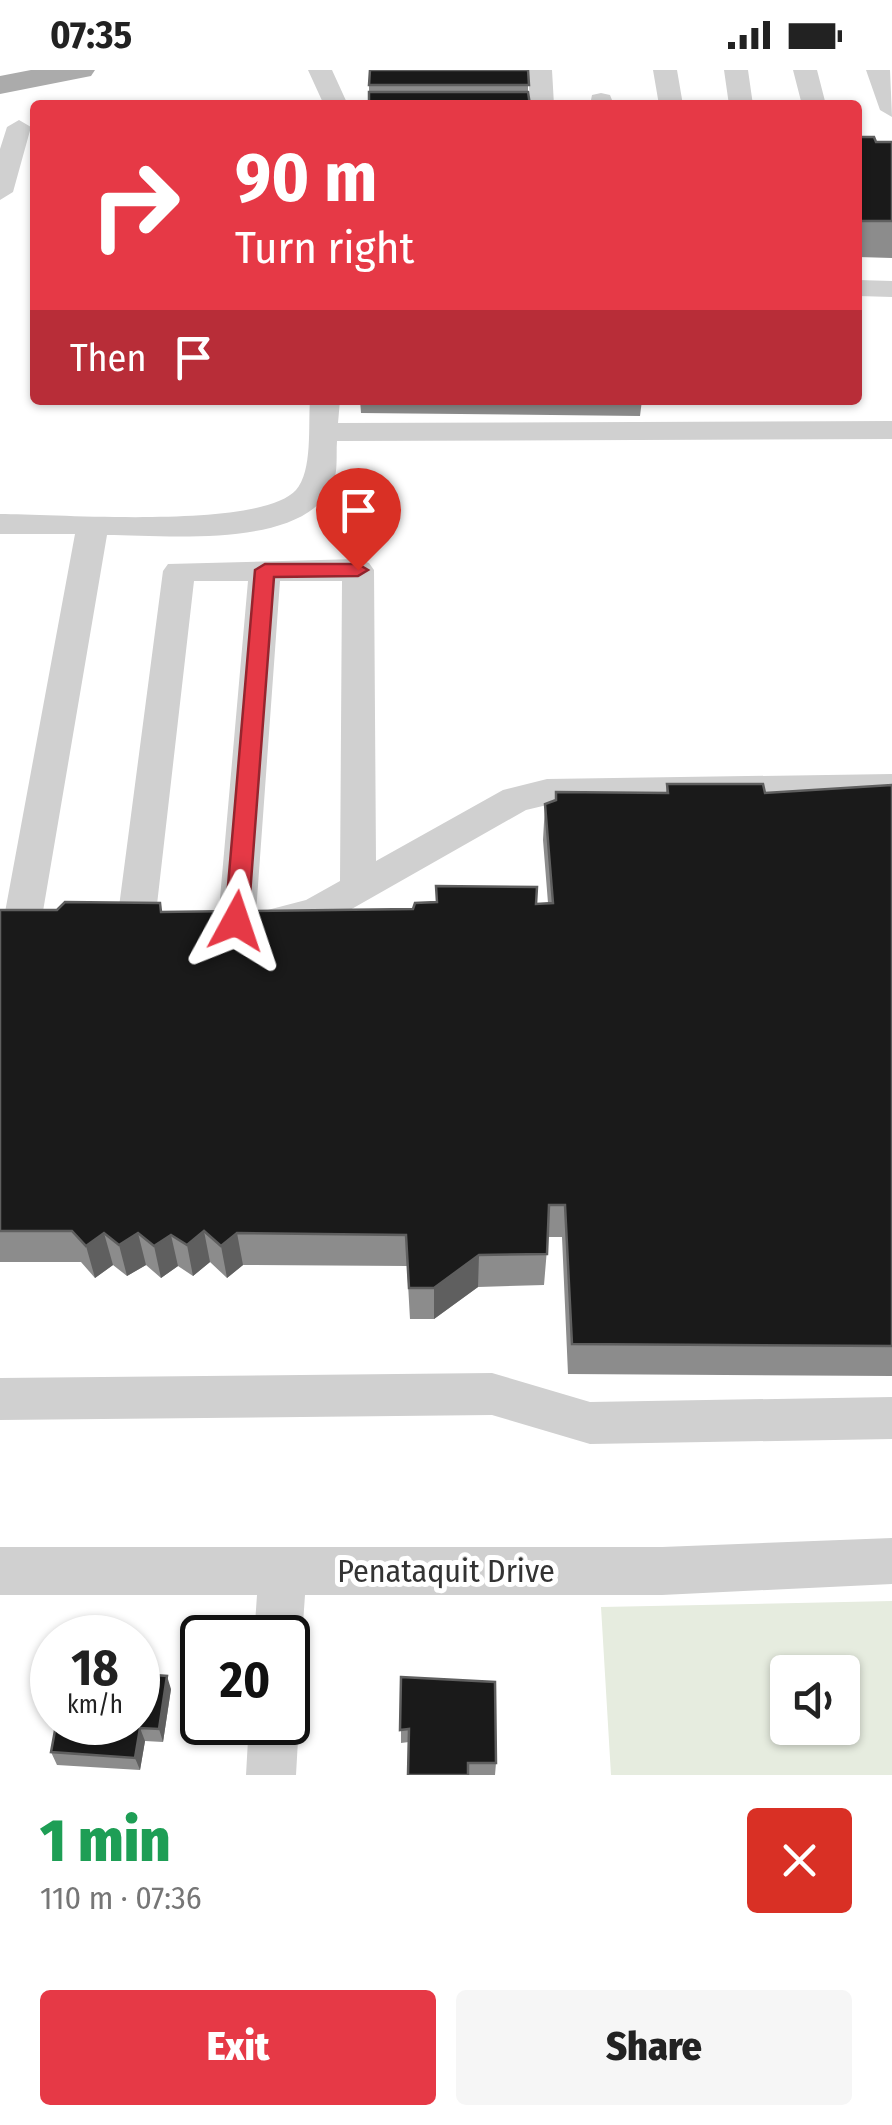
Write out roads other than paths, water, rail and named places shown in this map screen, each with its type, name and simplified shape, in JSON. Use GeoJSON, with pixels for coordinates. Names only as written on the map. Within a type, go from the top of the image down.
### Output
{"type":"FeatureCollection","features":[{"type":"Feature","properties":{"kind":"main road"},"geometry":{"type":"LineString","coordinates":[[0,85],[80,70]]}},
{"type":"Feature","properties":{"kind":"street"},"geometry":{"type":"LineString","coordinates":[[321,70],[334,100]]}},
{"type":"Feature","properties":{"kind":"street"},"geometry":{"type":"LineString","coordinates":[[540,70],[542,100]]}},
{"type":"Feature","properties":{"kind":"street"},"geometry":{"type":"LineString","coordinates":[[665,70],[670,100]]}},
{"type":"Feature","properties":{"kind":"street"},"geometry":{"type":"LineString","coordinates":[[736,70],[741,100]]}},
{"type":"Feature","properties":{"kind":"street"},"geometry":{"type":"LineString","coordinates":[[805,70],[813,100]]}},
{"type":"Feature","properties":{"kind":"street"},"geometry":{"type":"LineString","coordinates":[[878,70],[892,110]]}},
{"type":"Feature","properties":{"kind":"street"},"geometry":{"type":"LineString","coordinates":[[0,192],[18,127]]}},
{"type":"Feature","properties":{"kind":"street"},"geometry":{"type":"LineString","coordinates":[[862,264],[892,264]]}},
{"type":"Feature","properties":{"kind":"street"},"geometry":{"type":"LineString","coordinates":[[862,288],[892,289]]}},
{"type":"Feature","properties":{"kind":"street"},"geometry":{"type":"LineString","coordinates":[[0,524],[255,522],[297,507],[319,480],[325,405]]}},
{"type":"Feature","properties":{"kind":"street"},"geometry":{"type":"LineString","coordinates":[[711,405],[716,431]]}},
{"type":"Feature","properties":{"kind":"street"},"geometry":{"type":"LineString","coordinates":[[324,432],[892,430]]}},
{"type":"Feature","properties":{"kind":"street"},"geometry":{"type":"LineString","coordinates":[[60,923],[11,923],[93,524]]}},
{"type":"Feature","properties":{"kind":"street"},"geometry":{"type":"LineString","coordinates":[[183,525],[179,570],[186,921]]}},
{"type":"Feature","properties":{"kind":"street"},"geometry":{"type":"LineString","coordinates":[[179,570],[358,570],[358,888]]}},
{"type":"Feature","properties":{"kind":"street"},"geometry":{"type":"LineString","coordinates":[[186,921],[265,570]]}},
{"type":"Feature","properties":{"kind":"street"},"geometry":{"type":"LineString","coordinates":[[98,922],[284,921],[299,917],[516,799],[546,792],[892,786]]}},
{"type":"Feature","properties":{"kind":"street"},"geometry":{"type":"LineString","coordinates":[[0,1398],[492,1394],[590,1422],[892,1418]]}},
{"type":"Feature","properties":{"kind":"street","name":"Penataquit Drive"},"geometry":{"type":"LineString","coordinates":[[0,1571],[662,1571],[892,1561]]}},
{"type":"Feature","properties":{"kind":"street"},"geometry":{"type":"LineString","coordinates":[[279,1615],[282,1571]]}},
{"type":"Feature","properties":{"kind":"street"},"geometry":{"type":"LineString","coordinates":[[271,1775],[273,1745]]}}]}
